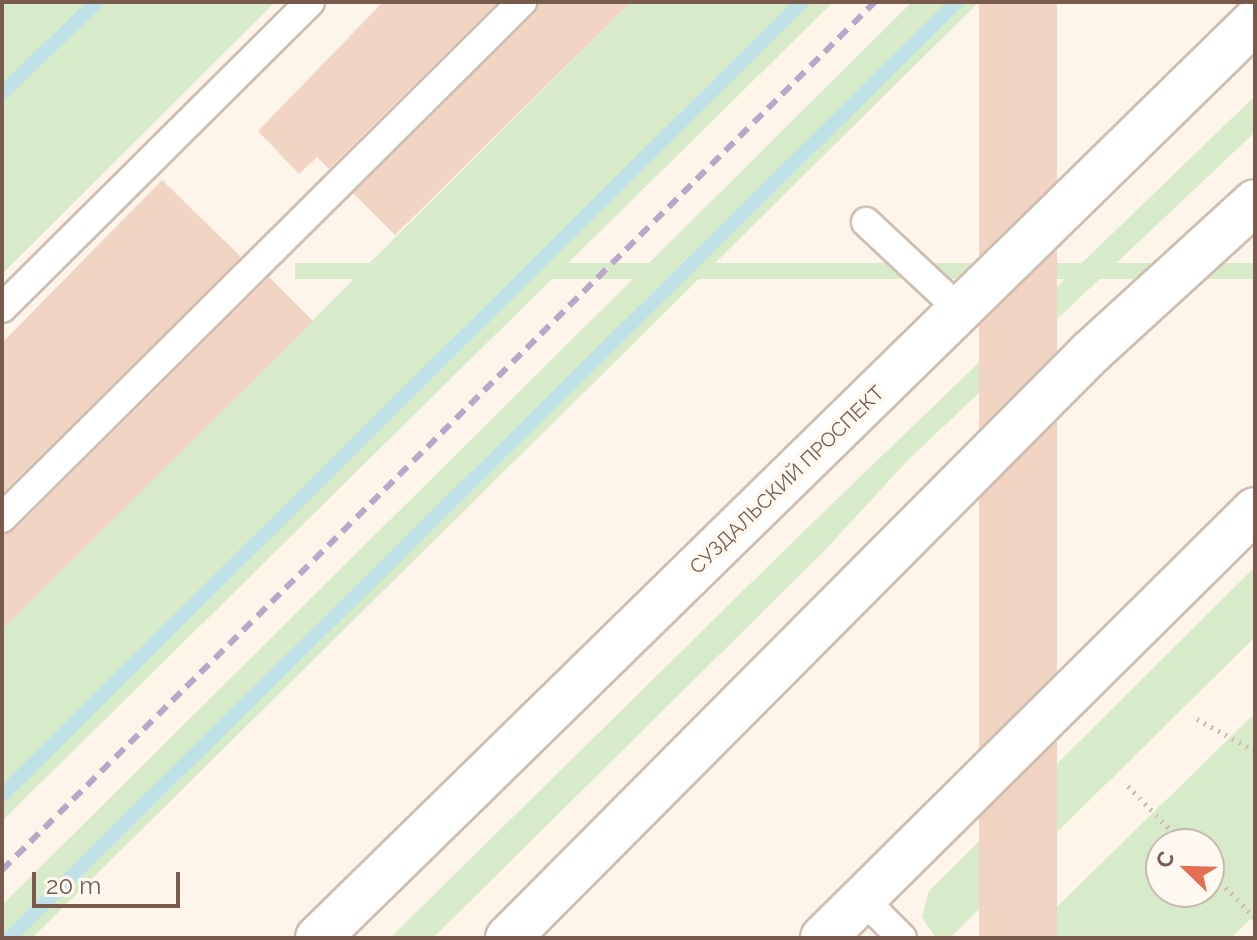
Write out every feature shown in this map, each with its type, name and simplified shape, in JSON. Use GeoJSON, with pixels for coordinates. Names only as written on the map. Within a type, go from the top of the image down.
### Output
{"type":"FeatureCollection","features":[{"type":"Feature","properties":{"kind":"main road","name":"СУЗДАЛЬСКИЙ ПРОСПЕКТ"},"geometry":{"type":"LineString","coordinates":[[318,938],[1255,21]]}},
{"type":"Feature","properties":{"kind":"main road"},"geometry":{"type":"LineString","coordinates":[[508,938],[1091,352],[1255,202]]}},
{"type":"Feature","properties":{"kind":"main road"},"geometry":{"type":"LineString","coordinates":[[823,938],[1255,510]]}},
{"type":"Feature","properties":{"kind":"lane"},"geometry":{"type":"LineString","coordinates":[[2,308],[310,2]]}},
{"type":"Feature","properties":{"kind":"lane"},"geometry":{"type":"LineString","coordinates":[[2,518],[522,2]]}},
{"type":"Feature","properties":{"kind":"lane"},"geometry":{"type":"LineString","coordinates":[[866,222],[960,310]]}},
{"type":"Feature","properties":{"kind":"lane"},"geometry":{"type":"LineString","coordinates":[[863,899],[902,938]]}},
{"type":"Feature","properties":{"kind":"path"},"geometry":{"type":"LineString","coordinates":[[1197,719],[1255,751]]}},
{"type":"Feature","properties":{"kind":"path"},"geometry":{"type":"LineString","coordinates":[[1128,786],[1169,828]]}},
{"type":"Feature","properties":{"kind":"path"},"geometry":{"type":"LineString","coordinates":[[1225,887],[1255,918]]}},
{"type":"Feature","properties":{"kind":"green space"},"geometry":{"type":"Polygon","coordinates":[[[2,2],[275,2],[2,274],[2,2]]]}},
{"type":"Feature","properties":{"kind":"green space"},"geometry":{"type":"Polygon","coordinates":[[[631,2],[833,2],[2,821],[2,630],[631,2]]]}},
{"type":"Feature","properties":{"kind":"green space"},"geometry":{"type":"Polygon","coordinates":[[[912,2],[979,2],[32,938],[2,938],[2,905],[912,2]]]}},
{"type":"Feature","properties":{"kind":"green space"},"geometry":{"type":"Polygon","coordinates":[[[1255,96],[1255,132],[908,460],[825,550],[433,938],[390,938],[802,533],[1255,96]]]}},
{"type":"Feature","properties":{"kind":"green space"},"geometry":{"type":"Polygon","coordinates":[[[295,263],[1255,263],[1255,279],[295,279],[295,263]]]}},
{"type":"Feature","properties":{"kind":"green space"},"geometry":{"type":"Polygon","coordinates":[[[1255,567],[1255,637],[950,938],[936,938],[922,917],[929,891],[1255,567]]]}},
{"type":"Feature","properties":{"kind":"green space"},"geometry":{"type":"Polygon","coordinates":[[[1255,713],[1255,915],[1231,938],[1025,938],[1255,713]]]}},
{"type":"Feature","properties":{"kind":"building"},"geometry":{"type":"Polygon","coordinates":[[[383,2],[498,2],[329,169],[317,157],[299,174],[258,131],[383,2]]]}},
{"type":"Feature","properties":{"kind":"building"},"geometry":{"type":"Polygon","coordinates":[[[539,2],[631,2],[395,235],[353,193],[534,14],[539,2]]]}},
{"type":"Feature","properties":{"kind":"building"},"geometry":{"type":"Polygon","coordinates":[[[979,2],[1057,2],[1057,938],[979,938],[979,2]]]}},
{"type":"Feature","properties":{"kind":"building"},"geometry":{"type":"Polygon","coordinates":[[[162,180],[241,257],[2,494],[2,343],[162,180]]]}},
{"type":"Feature","properties":{"kind":"building"},"geometry":{"type":"Polygon","coordinates":[[[269,277],[313,321],[2,630],[2,535],[14,530],[269,277]]]}},
{"type":"Feature","properties":{"kind":"waterway"},"geometry":{"type":"LineString","coordinates":[[2,93],[97,2]]}},
{"type":"Feature","properties":{"kind":"waterway"},"geometry":{"type":"LineString","coordinates":[[2,795],[802,2]]}},
{"type":"Feature","properties":{"kind":"waterway"},"geometry":{"type":"LineString","coordinates":[[9,938],[957,2]]}},
{"type":"Feature","properties":{"kind":"railway"},"geometry":{"type":"LineString","coordinates":[[2,870],[875,2]]}}]}
